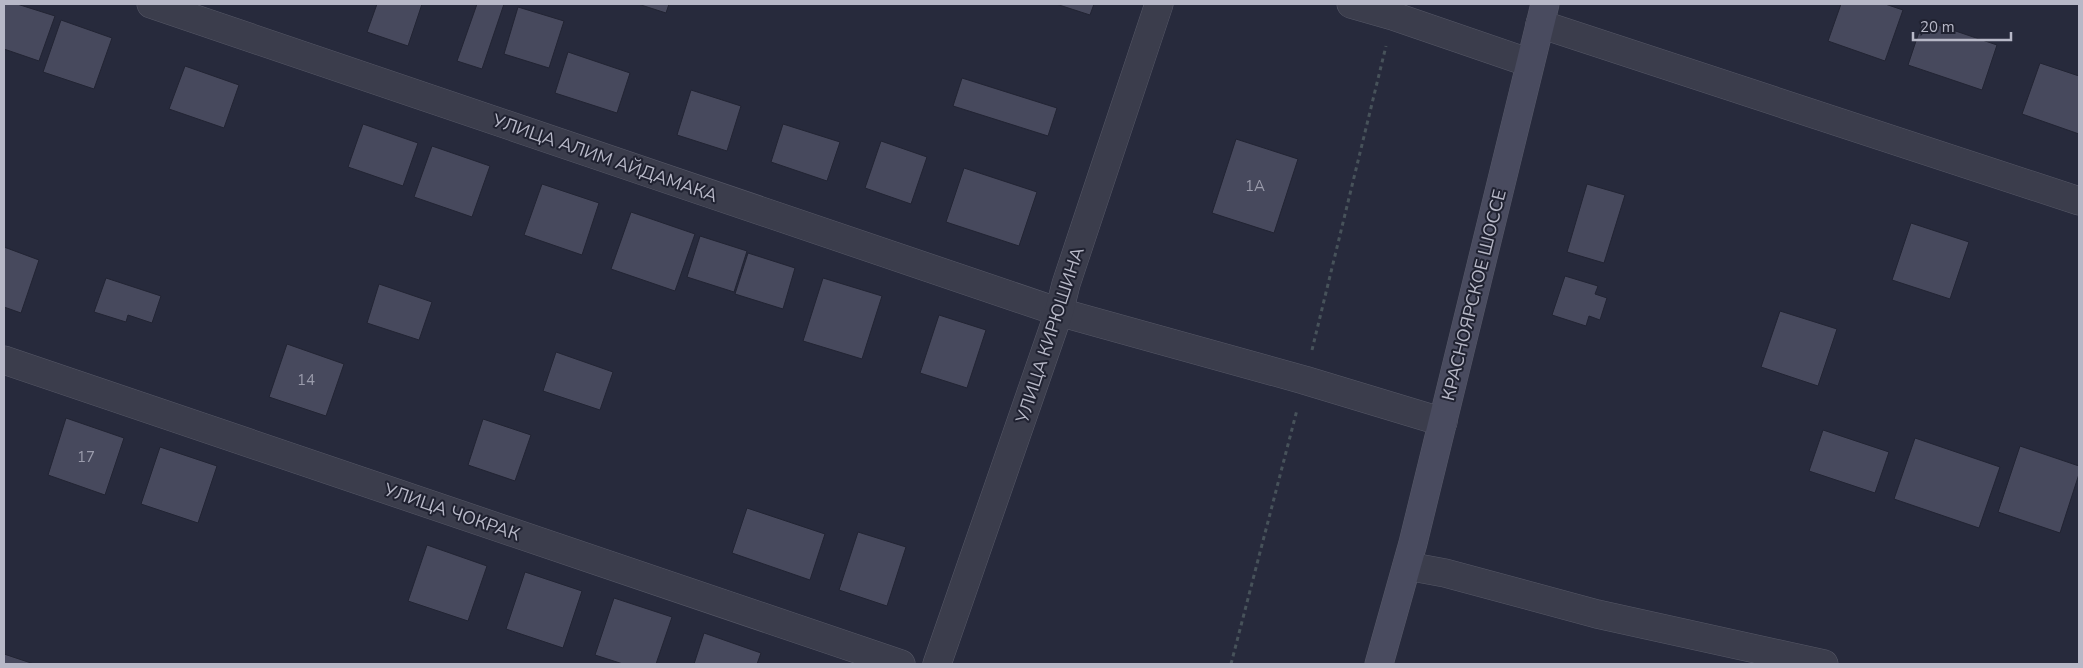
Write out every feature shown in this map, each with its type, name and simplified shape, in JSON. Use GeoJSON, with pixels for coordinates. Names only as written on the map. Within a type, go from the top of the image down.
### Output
{"type":"FeatureCollection","features":[{"type":"Feature","properties":{"kind":"main road","name":"КРАСНОЯРСКОЕ ШОССЕ"},"geometry":{"type":"LineString","coordinates":[[1379,664],[1407,566],[1542,14]]}},
{"type":"Feature","properties":{"kind":"street","name":"УЛИЦА АЛИМ АЙДАМАКА"},"geometry":{"type":"LineString","coordinates":[[151,4],[1060,312],[1304,380],[1443,422]]}},
{"type":"Feature","properties":{"kind":"street","name":"УЛИЦА КИРЮШИНА"},"geometry":{"type":"LineString","coordinates":[[937,664],[1060,312],[1066,284],[1159,4]]}},
{"type":"Feature","properties":{"kind":"street"},"geometry":{"type":"LineString","coordinates":[[1351,4],[1393,16],[1530,63]]}},
{"type":"Feature","properties":{"kind":"street"},"geometry":{"type":"LineString","coordinates":[[1542,14],[2079,201]]}},
{"type":"Feature","properties":{"kind":"street","name":"УЛИЦА ЧОКРАК"},"geometry":{"type":"LineString","coordinates":[[4,360],[901,664]]}},
{"type":"Feature","properties":{"kind":"street"},"geometry":{"type":"LineString","coordinates":[[1407,566],[1445,573],[1597,614],[1824,664]]}},
{"type":"Feature","properties":{"kind":"path"},"geometry":{"type":"LineString","coordinates":[[1231,664],[1304,380],[1393,16]]}},
{"type":"Feature","properties":{"kind":"building"},"geometry":{"type":"Polygon","coordinates":[[[4,4],[17,4],[55,16],[39,61],[4,49],[4,4]]]}},
{"type":"Feature","properties":{"kind":"building"},"geometry":{"type":"Polygon","coordinates":[[[377,4],[422,4],[408,46],[367,32],[377,4]]]}},
{"type":"Feature","properties":{"kind":"building"},"geometry":{"type":"Polygon","coordinates":[[[477,4],[504,4],[482,69],[457,61],[477,4]]]}},
{"type":"Feature","properties":{"kind":"building"},"geometry":{"type":"Polygon","coordinates":[[[638,4],[669,4],[666,13],[638,4]]]}},
{"type":"Feature","properties":{"kind":"building"},"geometry":{"type":"Polygon","coordinates":[[[1056,4],[1094,4],[1090,15],[1056,4]]]}},
{"type":"Feature","properties":{"kind":"building"},"geometry":{"type":"Polygon","coordinates":[[[1841,4],[1885,4],[1903,10],[1885,61],[1828,41],[1841,4]]]}},
{"type":"Feature","properties":{"kind":"building"},"geometry":{"type":"Polygon","coordinates":[[[518,7],[564,21],[549,68],[504,54],[518,7]]]}},
{"type":"Feature","properties":{"kind":"building"},"geometry":{"type":"Polygon","coordinates":[[[61,20],[112,38],[94,89],[43,72],[61,20]]]}},
{"type":"Feature","properties":{"kind":"building"},"geometry":{"type":"Polygon","coordinates":[[[1923,20],[1997,45],[1982,90],[1908,65],[1923,20]]]}},
{"type":"Feature","properties":{"kind":"building"},"geometry":{"type":"Polygon","coordinates":[[[568,52],[630,73],[617,113],[555,93],[568,52]]]}},
{"type":"Feature","properties":{"kind":"building"},"geometry":{"type":"Polygon","coordinates":[[[2040,63],[2079,76],[2079,134],[2022,114],[2040,63]]]}},
{"type":"Feature","properties":{"kind":"building"},"geometry":{"type":"Polygon","coordinates":[[[185,66],[239,85],[224,128],[169,109],[185,66]]]}},
{"type":"Feature","properties":{"kind":"building"},"geometry":{"type":"Polygon","coordinates":[[[962,78],[1057,108],[1048,136],[953,106],[962,78]]]}},
{"type":"Feature","properties":{"kind":"building"},"geometry":{"type":"Polygon","coordinates":[[[691,90],[741,106],[727,151],[677,135],[691,90]]]}},
{"type":"Feature","properties":{"kind":"building"},"geometry":{"type":"Polygon","coordinates":[[[363,124],[418,143],[403,186],[348,167],[363,124]]]}},
{"type":"Feature","properties":{"kind":"building"},"geometry":{"type":"Polygon","coordinates":[[[783,124],[840,142],[827,181],[771,162],[783,124]]]}},
{"type":"Feature","properties":{"kind":"building"},"geometry":{"type":"Polygon","coordinates":[[[1236,139],[1298,159],[1274,233],[1212,213],[1236,139]]]}},
{"type":"Feature","properties":{"kind":"building"},"geometry":{"type":"Polygon","coordinates":[[[881,141],[927,157],[911,204],[865,188],[881,141]]]}},
{"type":"Feature","properties":{"kind":"building"},"geometry":{"type":"Polygon","coordinates":[[[432,146],[490,166],[472,217],[414,197],[432,146]]]}},
{"type":"Feature","properties":{"kind":"building"},"geometry":{"type":"Polygon","coordinates":[[[964,168],[1037,192],[1019,246],[946,222],[964,168]]]}},
{"type":"Feature","properties":{"kind":"building"},"geometry":{"type":"Polygon","coordinates":[[[542,184],[599,203],[582,255],[524,235],[542,184]]]}},
{"type":"Feature","properties":{"kind":"building"},"geometry":{"type":"Polygon","coordinates":[[[1587,184],[1625,195],[1604,263],[1567,252],[1587,184]]]}},
{"type":"Feature","properties":{"kind":"building"},"geometry":{"type":"Polygon","coordinates":[[[631,212],[695,234],[675,291],[611,269],[631,212]]]}},
{"type":"Feature","properties":{"kind":"building"},"geometry":{"type":"Polygon","coordinates":[[[1911,223],[1969,242],[1950,299],[1892,280],[1911,223]]]}},
{"type":"Feature","properties":{"kind":"building"},"geometry":{"type":"Polygon","coordinates":[[[700,236],[747,251],[734,292],[687,277],[700,236]]]}},
{"type":"Feature","properties":{"kind":"building"},"geometry":{"type":"Polygon","coordinates":[[[4,247],[39,260],[21,313],[4,307],[4,247]]]}},
{"type":"Feature","properties":{"kind":"building"},"geometry":{"type":"Polygon","coordinates":[[[748,253],[795,268],[783,309],[735,294],[748,253]]]}},
{"type":"Feature","properties":{"kind":"building"},"geometry":{"type":"Polygon","coordinates":[[[1565,276],[1598,286],[1595,294],[1607,298],[1600,320],[1589,316],[1586,326],[1552,315],[1565,276]]]}},
{"type":"Feature","properties":{"kind":"building"},"geometry":{"type":"Polygon","coordinates":[[[106,278],[161,296],[152,323],[128,315],[126,322],[94,312],[106,278]]]}},
{"type":"Feature","properties":{"kind":"building"},"geometry":{"type":"Polygon","coordinates":[[[823,278],[882,296],[862,359],[803,341],[823,278]]]}},
{"type":"Feature","properties":{"kind":"building"},"geometry":{"type":"Polygon","coordinates":[[[379,284],[432,302],[419,340],[367,323],[379,284]]]}},
{"type":"Feature","properties":{"kind":"building"},"geometry":{"type":"Polygon","coordinates":[[[1780,311],[1837,329],[1818,386],[1761,367],[1780,311]]]}},
{"type":"Feature","properties":{"kind":"building"},"geometry":{"type":"Polygon","coordinates":[[[939,315],[986,330],[967,388],[920,373],[939,315]]]}},
{"type":"Feature","properties":{"kind":"building"},"geometry":{"type":"Polygon","coordinates":[[[287,344],[344,364],[326,416],[269,397],[287,344]]]}},
{"type":"Feature","properties":{"kind":"building"},"geometry":{"type":"Polygon","coordinates":[[[556,352],[613,372],[600,410],[543,391],[556,352]]]}},
{"type":"Feature","properties":{"kind":"building"},"geometry":{"type":"Polygon","coordinates":[[[66,418],[124,438],[105,495],[48,475],[66,418]]]}},
{"type":"Feature","properties":{"kind":"building"},"geometry":{"type":"Polygon","coordinates":[[[483,419],[531,435],[515,481],[468,465],[483,419]]]}},
{"type":"Feature","properties":{"kind":"building"},"geometry":{"type":"Polygon","coordinates":[[[1823,430],[1889,452],[1875,493],[1809,471],[1823,430]]]}},
{"type":"Feature","properties":{"kind":"building"},"geometry":{"type":"Polygon","coordinates":[[[1915,438],[2000,467],[1979,528],[1894,499],[1915,438]]]}},
{"type":"Feature","properties":{"kind":"building"},"geometry":{"type":"Polygon","coordinates":[[[2020,446],[2079,466],[2079,474],[2060,533],[1998,512],[2020,446]]]}},
{"type":"Feature","properties":{"kind":"building"},"geometry":{"type":"Polygon","coordinates":[[[160,447],[217,466],[198,523],[141,504],[160,447]]]}},
{"type":"Feature","properties":{"kind":"building"},"geometry":{"type":"Polygon","coordinates":[[[747,508],[825,534],[810,580],[732,553],[747,508]]]}},
{"type":"Feature","properties":{"kind":"building"},"geometry":{"type":"Polygon","coordinates":[[[858,532],[906,547],[887,606],[839,590],[858,532]]]}},
{"type":"Feature","properties":{"kind":"building"},"geometry":{"type":"Polygon","coordinates":[[[427,545],[487,566],[468,621],[408,601],[427,545]]]}},
{"type":"Feature","properties":{"kind":"building"},"geometry":{"type":"Polygon","coordinates":[[[525,572],[582,591],[563,648],[506,629],[525,572]]]}},
{"type":"Feature","properties":{"kind":"building"},"geometry":{"type":"Polygon","coordinates":[[[614,598],[672,617],[656,664],[623,664],[595,655],[614,598]]]}},
{"type":"Feature","properties":{"kind":"building"},"geometry":{"type":"Polygon","coordinates":[[[704,633],[761,653],[757,664],[694,664],[704,633]]]}},
{"type":"Feature","properties":{"kind":"building"},"geometry":{"type":"Polygon","coordinates":[[[4,654],[34,664],[4,664],[4,654]]]}}]}
